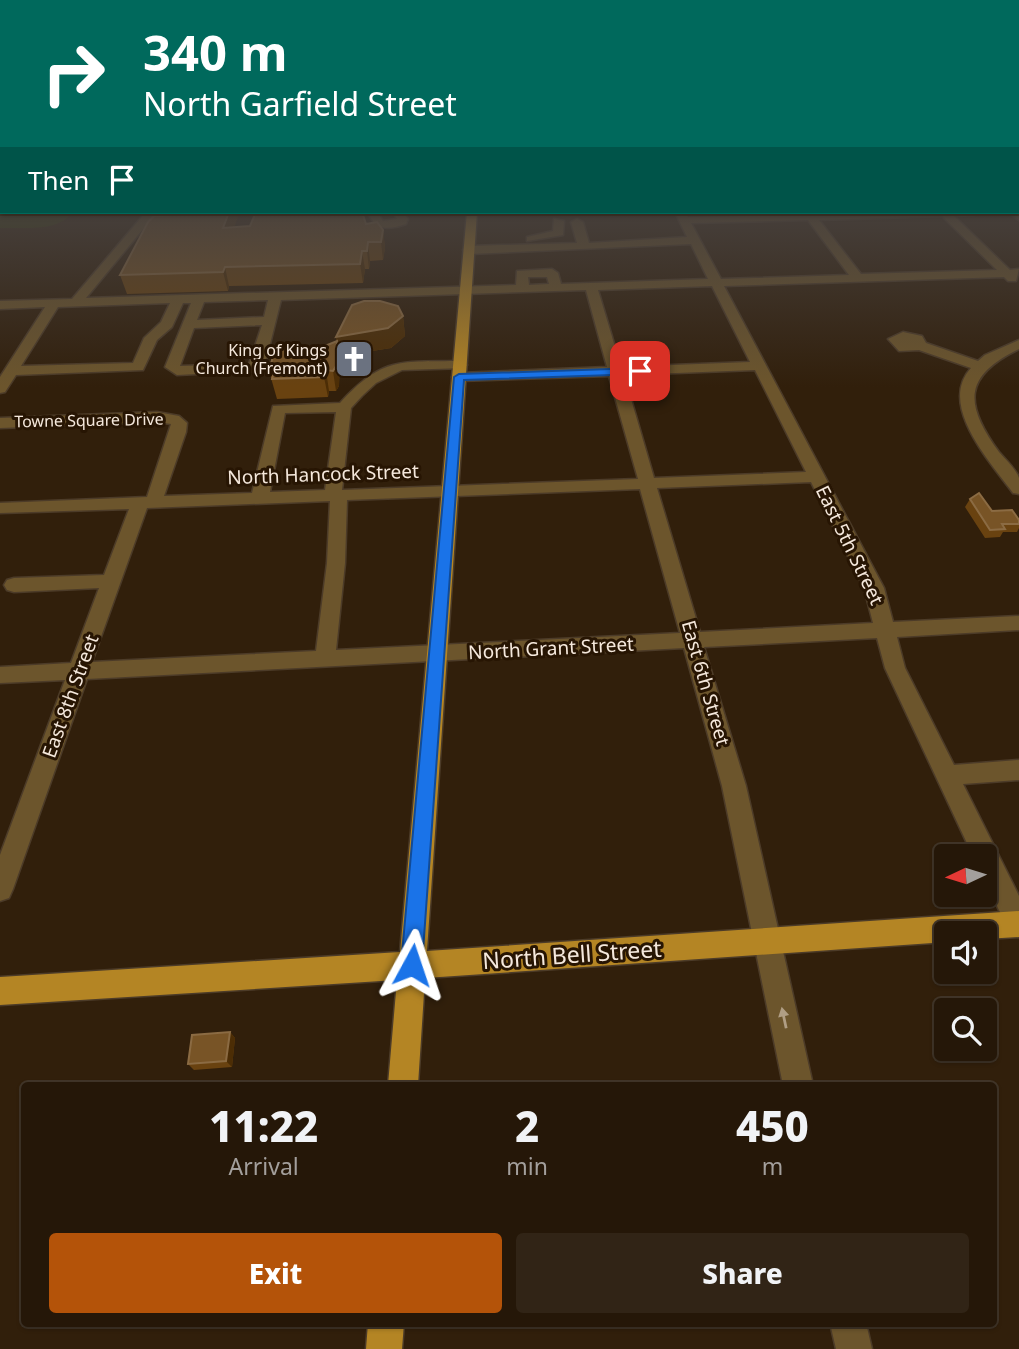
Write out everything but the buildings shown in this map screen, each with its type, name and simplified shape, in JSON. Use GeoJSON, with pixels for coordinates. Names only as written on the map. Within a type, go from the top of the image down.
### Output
{"type":"FeatureCollection","features":[{"type":"Feature","properties":{"kind":"main road"},"geometry":{"type":"LineString","coordinates":[[403,1082],[468,261]]}},
{"type":"Feature","properties":{"kind":"main road","name":"North Bell Street"},"geometry":{"type":"LineString","coordinates":[[0,991],[768,943],[1019,924]]}},
{"type":"Feature","properties":{"kind":"main road"},"geometry":{"type":"LineString","coordinates":[[384,1349],[386,1327]]}},
{"type":"Feature","properties":{"kind":"street"},"geometry":{"type":"LineString","coordinates":[[75,303],[110,261]]}},
{"type":"Feature","properties":{"kind":"street","name":"East 5th Street"},"geometry":{"type":"LineString","coordinates":[[706,261],[874,588],[895,668],[1019,924]]}},
{"type":"Feature","properties":{"kind":"street"},"geometry":{"type":"LineString","coordinates":[[845,261],[858,278]]}},
{"type":"Feature","properties":{"kind":"street"},"geometry":{"type":"LineString","coordinates":[[1000,261],[1014,273],[1019,284]]}},
{"type":"Feature","properties":{"kind":"street"},"geometry":{"type":"LineString","coordinates":[[0,305],[1014,273]]}},
{"type":"Feature","properties":{"kind":"street","name":"East 6th Street"},"geometry":{"type":"LineString","coordinates":[[591,287],[737,797],[797,1082]]}},
{"type":"Feature","properties":{"kind":"street"},"geometry":{"type":"LineString","coordinates":[[0,389],[56,292],[84,291]]}},
{"type":"Feature","properties":{"kind":"street"},"geometry":{"type":"LineString","coordinates":[[199,299],[172,367],[177,371],[253,368],[258,364],[276,296]]}},
{"type":"Feature","properties":{"kind":"street"},"geometry":{"type":"LineString","coordinates":[[12,371],[138,367],[151,338],[167,324],[179,299]]}},
{"type":"Feature","properties":{"kind":"street"},"geometry":{"type":"LineString","coordinates":[[189,324],[270,321]]}},
{"type":"Feature","properties":{"kind":"street"},"geometry":{"type":"LineString","coordinates":[[1019,344],[988,357],[979,366],[965,397],[968,413],[991,452],[1019,489]]}},
{"type":"Feature","properties":{"kind":"street"},"geometry":{"type":"LineString","coordinates":[[920,346],[979,366]]}},
{"type":"Feature","properties":{"kind":"street"},"geometry":{"type":"LineString","coordinates":[[325,659],[335,563],[336,495],[344,407],[371,380],[399,366],[460,371],[616,372],[760,366]]}},
{"type":"Feature","properties":{"kind":"street"},"geometry":{"type":"LineString","coordinates":[[260,498],[278,409],[344,407]]}},
{"type":"Feature","properties":{"kind":"street","name":"Towne Square Drive"},"geometry":{"type":"LineString","coordinates":[[0,423],[157,417],[174,419],[179,424],[178,432],[147,502]]}},
{"type":"Feature","properties":{"kind":"street","name":"North Hancock Street"},"geometry":{"type":"LineString","coordinates":[[0,508],[816,477]]}},
{"type":"Feature","properties":{"kind":"street","name":"East 8th Street"},"geometry":{"type":"LineString","coordinates":[[0,889],[111,582],[147,502]]}},
{"type":"Feature","properties":{"kind":"street"},"geometry":{"type":"LineString","coordinates":[[14,585],[111,582]]}},
{"type":"Feature","properties":{"kind":"street","name":"North Grant Street"},"geometry":{"type":"LineString","coordinates":[[0,675],[1019,623]]}},
{"type":"Feature","properties":{"kind":"street"},"geometry":{"type":"LineString","coordinates":[[947,775],[1019,770]]}},
{"type":"Feature","properties":{"kind":"street"},"geometry":{"type":"LineString","coordinates":[[849,1327],[854,1349]]}},
{"type":"Feature","properties":{"kind":"place","name":"King of Kings Church (Fremont)"},"geometry":{"type":"Point","coordinates":[354,359]}},
{"type":"Feature","properties":{"kind":"route"},"geometry":{"type":"LineString","coordinates":[[412,965],[459,377],[640,371]]}}]}
